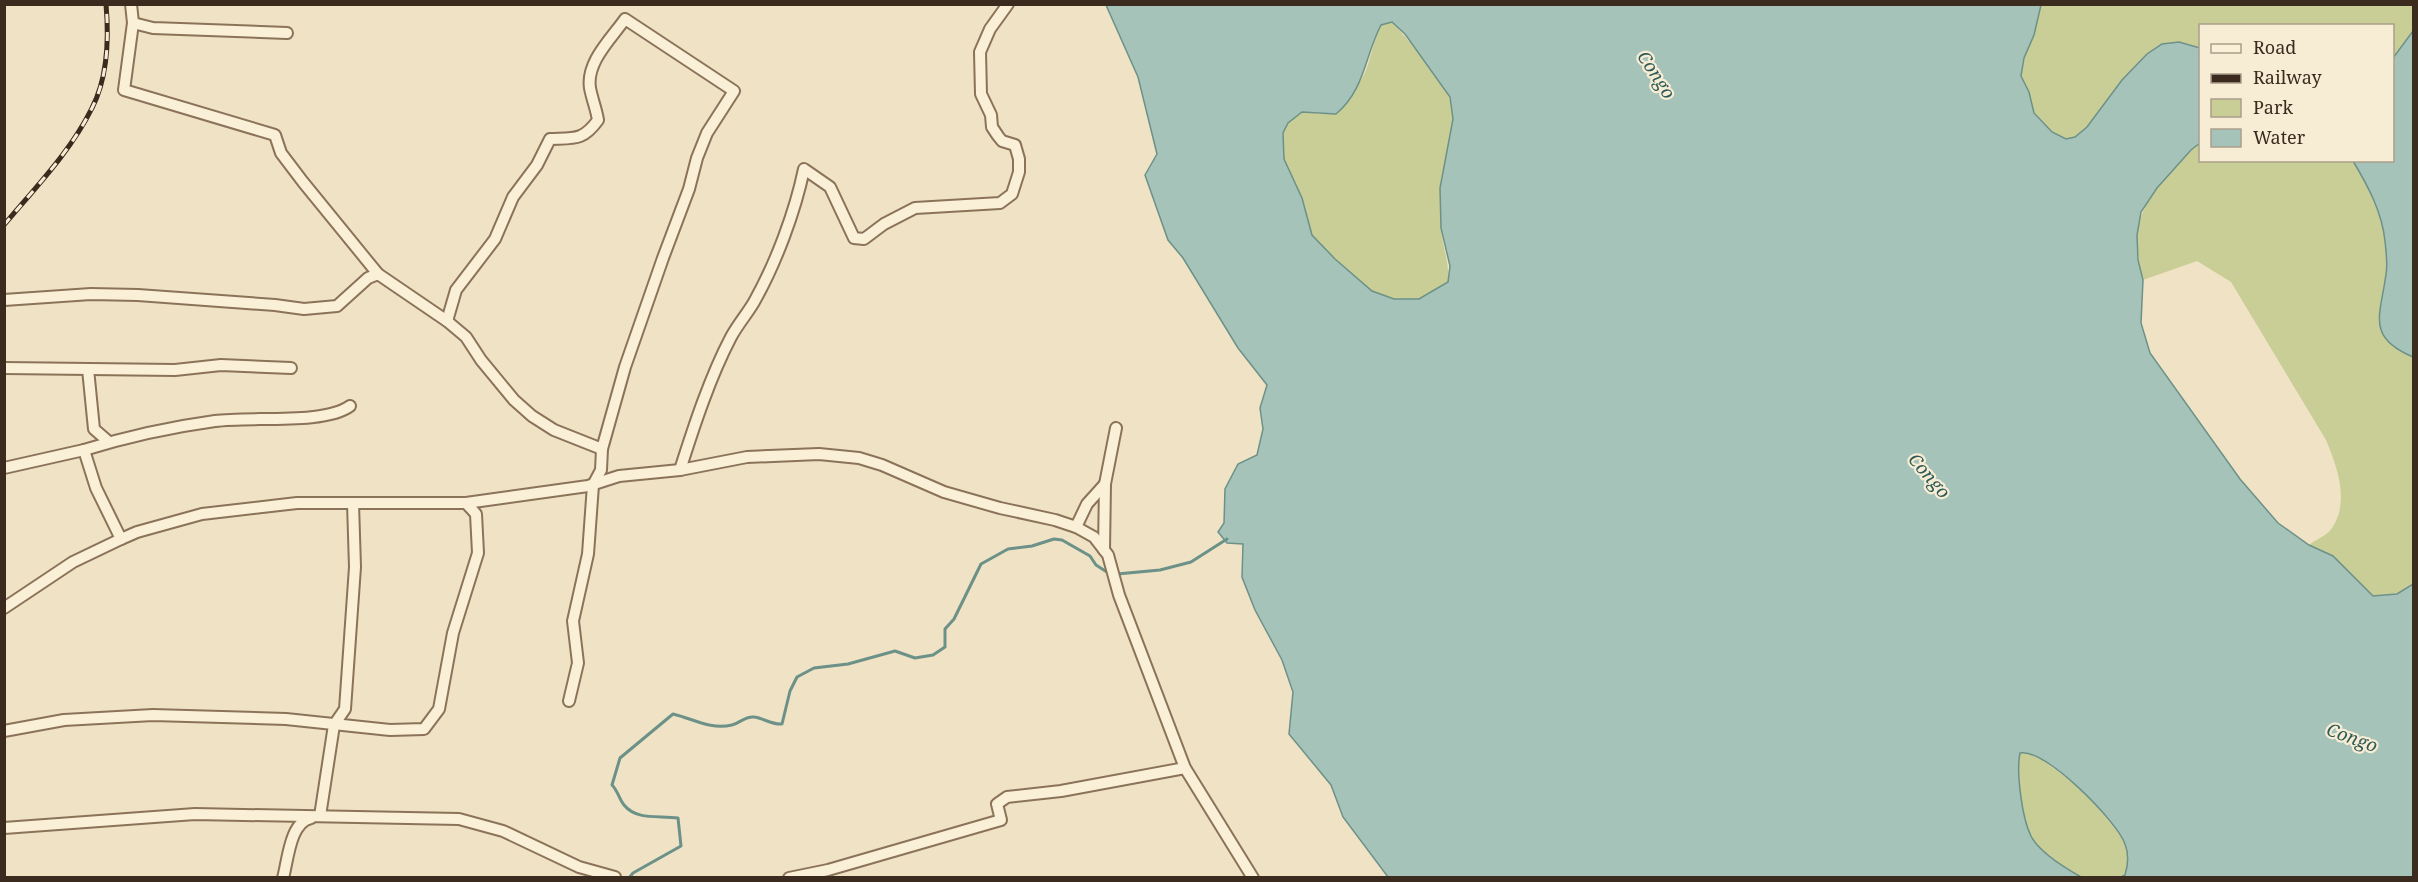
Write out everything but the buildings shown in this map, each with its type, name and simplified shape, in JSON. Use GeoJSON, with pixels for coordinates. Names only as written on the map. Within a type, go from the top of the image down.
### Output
{"type":"FeatureCollection","features":[{"type":"Feature","properties":{"kind":"street"},"geometry":{"type":"LineString","coordinates":[[131,4],[133,23],[124,90],[275,135],[281,153],[378,274],[447,321],[466,337],[480,360],[514,400],[532,416],[554,430],[602,449]]}},
{"type":"Feature","properties":{"kind":"street"},"geometry":{"type":"LineString","coordinates":[[680,470],[696,423],[732,337],[754,302],[769,269],[798,195],[804,169],[830,187],[854,238],[864,239],[884,224],[915,208],[1000,203],[1012,194],[1019,172],[1019,159],[1015,145],[1002,141],[992,127],[991,115],[981,94],[980,52],[990,29],[1008,4]]}},
{"type":"Feature","properties":{"kind":"street"},"geometry":{"type":"LineString","coordinates":[[447,321],[456,290],[495,239],[513,197],[537,165],[550,139],[576,138],[589,133],[598,120],[596,104],[590,87],[591,67],[626,19],[734,91],[707,134],[697,158],[689,189],[625,367],[602,449],[602,470],[592,485],[588,554],[573,621],[578,663],[569,701]]}},
{"type":"Feature","properties":{"kind":"street"},"geometry":{"type":"LineString","coordinates":[[133,23],[153,28],[287,33]]}},
{"type":"Feature","properties":{"kind":"street"},"geometry":{"type":"LineString","coordinates":[[4,300],[92,294],[138,295],[304,309],[337,306],[368,278],[378,274]]}},
{"type":"Feature","properties":{"kind":"street"},"geometry":{"type":"LineString","coordinates":[[4,368],[175,370],[221,365],[291,368]]}},
{"type":"Feature","properties":{"kind":"street"},"geometry":{"type":"LineString","coordinates":[[87,369],[94,429],[109,442]]}},
{"type":"Feature","properties":{"kind":"street"},"geometry":{"type":"LineString","coordinates":[[4,468],[109,442],[216,421],[316,416],[341,412],[350,406]]}},
{"type":"Feature","properties":{"kind":"street"},"geometry":{"type":"LineString","coordinates":[[1104,550],[1105,484],[1116,428]]}},
{"type":"Feature","properties":{"kind":"street"},"geometry":{"type":"LineString","coordinates":[[84,450],[96,488],[121,539]]}},
{"type":"Feature","properties":{"kind":"street"},"geometry":{"type":"LineString","coordinates":[[4,608],[73,562],[121,539],[137,532],[202,514],[297,503],[466,502],[592,485],[619,476],[680,470],[747,457],[840,455],[882,465],[944,492],[1076,527],[1094,537],[1104,550],[1185,768],[1253,878]]}},
{"type":"Feature","properties":{"kind":"street"},"geometry":{"type":"LineString","coordinates":[[1076,527],[1087,504],[1105,484]]}},
{"type":"Feature","properties":{"kind":"street"},"geometry":{"type":"LineString","coordinates":[[320,816],[334,725],[345,709],[356,567],[353,502]]}},
{"type":"Feature","properties":{"kind":"street"},"geometry":{"type":"LineString","coordinates":[[4,731],[64,720],[188,715],[286,719],[390,730],[424,729],[439,710],[453,633],[478,553],[476,514],[466,502]]}},
{"type":"Feature","properties":{"kind":"street"},"geometry":{"type":"LineString","coordinates":[[789,878],[828,870],[1001,820],[997,804],[1007,797],[1061,791],[1185,768]]}},
{"type":"Feature","properties":{"kind":"street"},"geometry":{"type":"LineString","coordinates":[[4,828],[195,814],[459,819],[503,831],[579,867],[615,877]]}},
{"type":"Feature","properties":{"kind":"street"},"geometry":{"type":"LineString","coordinates":[[283,878],[297,826],[304,819],[320,816]]}},
{"type":"Feature","properties":{"kind":"green space"},"geometry":{"type":"Polygon","coordinates":[[[2041,5],[2413,5],[2413,31],[2394,57],[2394,24],[2199,24],[2199,48],[2179,42],[2133,70],[2122,80],[2087,127],[2075,138],[2066,139],[2052,132],[2034,113],[2029,92],[2021,76],[2024,58],[2034,35],[2041,5]]]}},
{"type":"Feature","properties":{"kind":"green space"},"geometry":{"type":"Polygon","coordinates":[[[1392,22],[1447,92],[1452,112],[1452,144],[1441,227],[1448,282],[1419,299],[1394,299],[1372,291],[1335,259],[1312,235],[1302,198],[1284,159],[1283,133],[1288,123],[1302,112],[1321,114],[1352,91],[1365,73],[1381,24],[1392,22]]]}},
{"type":"Feature","properties":{"kind":"green space"},"geometry":{"type":"Polygon","coordinates":[[[2199,144],[2199,162],[2354,162],[2374,200],[2381,220],[2387,258],[2380,313],[2382,332],[2388,341],[2413,357],[2413,584],[2397,594],[2373,596],[2333,557],[2309,545],[2330,531],[2337,518],[2341,496],[2334,461],[2326,440],[2231,282],[2197,261],[2143,280],[2139,263],[2138,234],[2144,210],[2159,186],[2199,144]]]}},
{"type":"Feature","properties":{"kind":"green space"},"geometry":{"type":"Polygon","coordinates":[[[2025,752],[2041,759],[2084,791],[2112,825],[2125,843],[2129,863],[2125,875],[2121,878],[2079,877],[2059,865],[2034,840],[2025,817],[2021,794],[2019,761],[2020,753],[2025,752]]]}},
{"type":"Feature","properties":{"kind":"water","name":"Congo"},"geometry":{"type":"Polygon","coordinates":[[[1106,5],[2041,5],[2034,35],[2024,58],[2021,76],[2029,92],[2034,113],[2052,132],[2066,139],[2075,137],[2087,127],[2122,80],[2147,54],[2162,44],[2179,42],[2199,48],[2199,144],[2157,188],[2141,212],[2137,235],[2138,260],[2143,280],[2141,323],[2150,353],[2240,479],[2278,523],[2309,545],[2333,556],[2373,596],[2397,594],[2413,584],[2413,877],[2121,877],[2126,871],[2127,852],[2119,833],[2109,819],[2062,773],[2031,754],[2020,753],[2021,795],[2031,836],[2046,854],[2081,877],[1388,877],[1343,817],[1331,785],[1289,734],[1293,692],[1282,660],[1255,610],[1242,577],[1243,544],[1227,543],[1218,532],[1224,523],[1225,489],[1238,464],[1257,455],[1263,429],[1260,408],[1267,385],[1238,348],[1183,258],[1168,240],[1145,175],[1157,154],[1138,77],[1106,5]],[[1392,22],[1381,25],[1359,83],[1346,105],[1336,114],[1302,112],[1288,123],[1283,133],[1284,159],[1302,198],[1312,235],[1335,259],[1372,291],[1394,299],[1419,299],[1448,282],[1450,266],[1441,228],[1440,188],[1453,119],[1450,97],[1405,34],[1392,22]]]}},
{"type":"Feature","properties":{"kind":"water"},"geometry":{"type":"Polygon","coordinates":[[[2413,31],[2413,357],[2388,341],[2382,332],[2380,313],[2387,266],[2383,230],[2374,200],[2354,162],[2394,162],[2394,57],[2413,31]]]}},
{"type":"Feature","properties":{"kind":"waterway"},"geometry":{"type":"LineString","coordinates":[[629,878],[633,873],[681,846],[678,818],[635,813],[624,805],[612,785],[620,758],[673,714],[716,726],[732,725],[751,717],[782,724],[790,691],[797,677],[814,668],[848,664],[895,651],[915,658],[933,655],[945,647],[945,629],[954,619],[981,564],[1008,549],[1032,546],[1054,539],[1062,540],[1090,556],[1096,565],[1110,574]]}},
{"type":"Feature","properties":{"kind":"waterway"},"geometry":{"type":"LineString","coordinates":[[1117,574],[1160,570],[1191,562],[1227,539]]}},
{"type":"Feature","properties":{"kind":"railway"},"geometry":{"type":"LineString","coordinates":[[4,225],[63,154],[92,108],[101,83],[106,57],[106,4]]}}]}
